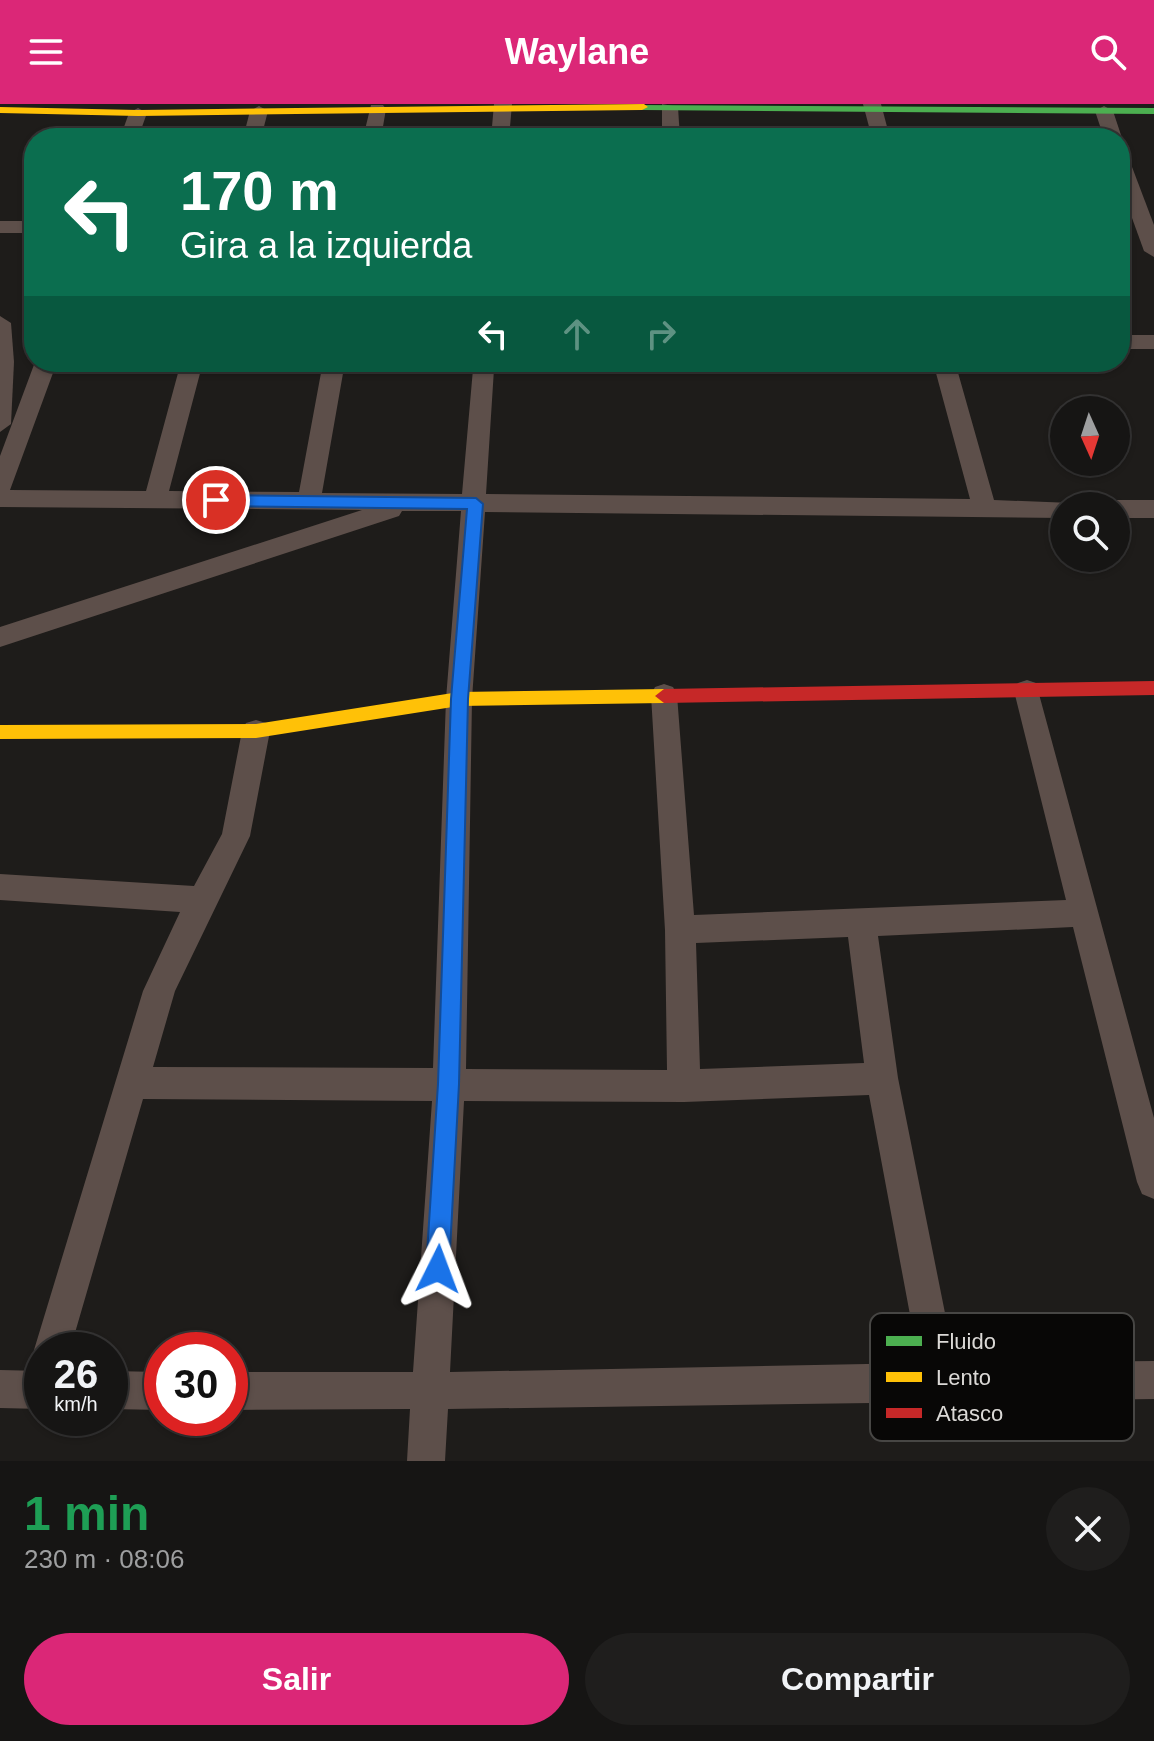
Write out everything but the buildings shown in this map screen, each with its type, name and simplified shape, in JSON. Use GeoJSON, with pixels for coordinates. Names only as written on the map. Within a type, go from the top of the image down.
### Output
{"type":"FeatureCollection","features":[{"type":"Feature","properties":{"kind":"street"},"geometry":{"type":"LineString","coordinates":[[501,128],[503,106]]}},
{"type":"Feature","properties":{"kind":"street"},"geometry":{"type":"LineString","coordinates":[[0,110],[138,113],[503,106],[1154,111]]}},
{"type":"Feature","properties":{"kind":"street"},"geometry":{"type":"LineString","coordinates":[[669,107],[670,128]]}},
{"type":"Feature","properties":{"kind":"street"},"geometry":{"type":"LineString","coordinates":[[873,107],[878,128]]}},
{"type":"Feature","properties":{"kind":"street"},"geometry":{"type":"LineString","coordinates":[[374,128],[377,109]]}},
{"type":"Feature","properties":{"kind":"street"},"geometry":{"type":"LineString","coordinates":[[255,128],[259,111]]}},
{"type":"Feature","properties":{"kind":"street"},"geometry":{"type":"LineString","coordinates":[[1104,111],[1110,128]]}},
{"type":"Feature","properties":{"kind":"street"},"geometry":{"type":"LineString","coordinates":[[133,128],[138,113]]}},
{"type":"Feature","properties":{"kind":"street"},"geometry":{"type":"LineString","coordinates":[[1130,189],[1154,251]]}},
{"type":"Feature","properties":{"kind":"street"},"geometry":{"type":"LineString","coordinates":[[1130,222],[1141,222]]}},
{"type":"Feature","properties":{"kind":"street"},"geometry":{"type":"LineString","coordinates":[[0,227],[24,227]]}},
{"type":"Feature","properties":{"kind":"street"},"geometry":{"type":"LineString","coordinates":[[0,323],[0,424]]}},
{"type":"Feature","properties":{"kind":"street"},"geometry":{"type":"LineString","coordinates":[[1130,342],[1154,342]]}},
{"type":"Feature","properties":{"kind":"street"},"geometry":{"type":"LineString","coordinates":[[2,362],[24,362]]}},
{"type":"Feature","properties":{"kind":"street"},"geometry":{"type":"LineString","coordinates":[[0,487],[42,372]]}},
{"type":"Feature","properties":{"kind":"street"},"geometry":{"type":"LineString","coordinates":[[155,500],[189,372]]}},
{"type":"Feature","properties":{"kind":"street"},"geometry":{"type":"LineString","coordinates":[[309,502],[332,372]]}},
{"type":"Feature","properties":{"kind":"street"},"geometry":{"type":"LineString","coordinates":[[426,1461],[449,1084],[459,699],[476,504],[483,372]]}},
{"type":"Feature","properties":{"kind":"street"},"geometry":{"type":"LineString","coordinates":[[947,372],[985,509]]}},
{"type":"Feature","properties":{"kind":"street"},"geometry":{"type":"LineString","coordinates":[[0,498],[1050,509]]}},
{"type":"Feature","properties":{"kind":"street"},"geometry":{"type":"LineString","coordinates":[[0,637],[414,503]]}},
{"type":"Feature","properties":{"kind":"street"},"geometry":{"type":"LineString","coordinates":[[1130,509],[1154,509]]}},
{"type":"Feature","properties":{"kind":"street"},"geometry":{"type":"LineString","coordinates":[[0,732],[256,731],[459,699],[1154,688]]}},
{"type":"Feature","properties":{"kind":"street"},"geometry":{"type":"LineString","coordinates":[[1027,691],[1084,913],[1142,1088],[1154,1182]]}},
{"type":"Feature","properties":{"kind":"street"},"geometry":{"type":"LineString","coordinates":[[664,695],[680,930],[684,1086]]}},
{"type":"Feature","properties":{"kind":"street"},"geometry":{"type":"LineString","coordinates":[[57,1332],[159,991],[236,836],[256,731]]}},
{"type":"Feature","properties":{"kind":"street"},"geometry":{"type":"LineString","coordinates":[[0,887],[203,900]]}},
{"type":"Feature","properties":{"kind":"street"},"geometry":{"type":"LineString","coordinates":[[680,930],[1084,913]]}},
{"type":"Feature","properties":{"kind":"street"},"geometry":{"type":"LineString","coordinates":[[861,924],[882,1078],[927,1313]]}},
{"type":"Feature","properties":{"kind":"street"},"geometry":{"type":"LineString","coordinates":[[131,1083],[684,1086],[882,1078]]}},
{"type":"Feature","properties":{"kind":"street"},"geometry":{"type":"LineString","coordinates":[[1134,1380],[1154,1380]]}},
{"type":"Feature","properties":{"kind":"street"},"geometry":{"type":"LineString","coordinates":[[248,1391],[430,1393],[870,1381]]}},
{"type":"Feature","properties":{"kind":"street"},"geometry":{"type":"LineString","coordinates":[[0,1389],[24,1388]]}},
{"type":"Feature","properties":{"kind":"traffic: fast"},"geometry":{"type":"LineString","coordinates":[[642,107],[1154,111]]}},
{"type":"Feature","properties":{"kind":"traffic: slow"},"geometry":{"type":"LineString","coordinates":[[0,110],[138,113],[642,107]]}},
{"type":"Feature","properties":{"kind":"traffic: slow"},"geometry":{"type":"LineString","coordinates":[[0,732],[256,731],[459,699],[664,696]]}},
{"type":"Feature","properties":{"kind":"traffic: jam"},"geometry":{"type":"LineString","coordinates":[[664,696],[1154,688]]}},
{"type":"Feature","properties":{"kind":"route"},"geometry":{"type":"LineString","coordinates":[[216,500],[476,504],[459,699],[449,1084],[438,1269]]}}]}
